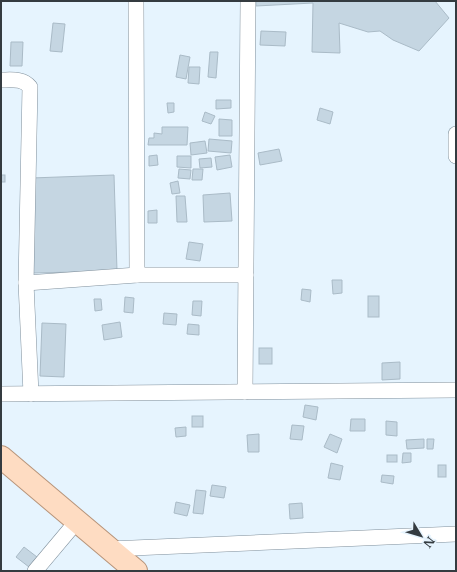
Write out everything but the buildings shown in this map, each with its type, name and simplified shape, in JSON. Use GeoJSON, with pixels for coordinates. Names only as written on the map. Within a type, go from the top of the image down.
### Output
{"type":"FeatureCollection","features":[{"type":"Feature","properties":{"kind":"main road"},"geometry":{"type":"LineString","coordinates":[[1,457],[136,571]]}},
{"type":"Feature","properties":{"kind":"street"},"geometry":{"type":"LineString","coordinates":[[136,1],[137,275]]}},
{"type":"Feature","properties":{"kind":"street"},"geometry":{"type":"LineString","coordinates":[[245,392],[248,1]]}},
{"type":"Feature","properties":{"kind":"street"},"geometry":{"type":"LineString","coordinates":[[1,80],[21,80],[26,82],[30,87],[26,283],[31,394]]}},
{"type":"Feature","properties":{"kind":"street"},"geometry":{"type":"LineString","coordinates":[[456,134],[456,156]]}},
{"type":"Feature","properties":{"kind":"street"},"geometry":{"type":"LineString","coordinates":[[26,283],[137,275],[246,275]]}},
{"type":"Feature","properties":{"kind":"street"},"geometry":{"type":"LineString","coordinates":[[1,394],[456,390]]}},
{"type":"Feature","properties":{"kind":"street"},"geometry":{"type":"LineString","coordinates":[[35,571],[77,521]]}},
{"type":"Feature","properties":{"kind":"street"},"geometry":{"type":"LineString","coordinates":[[109,549],[456,534]]}}]}
